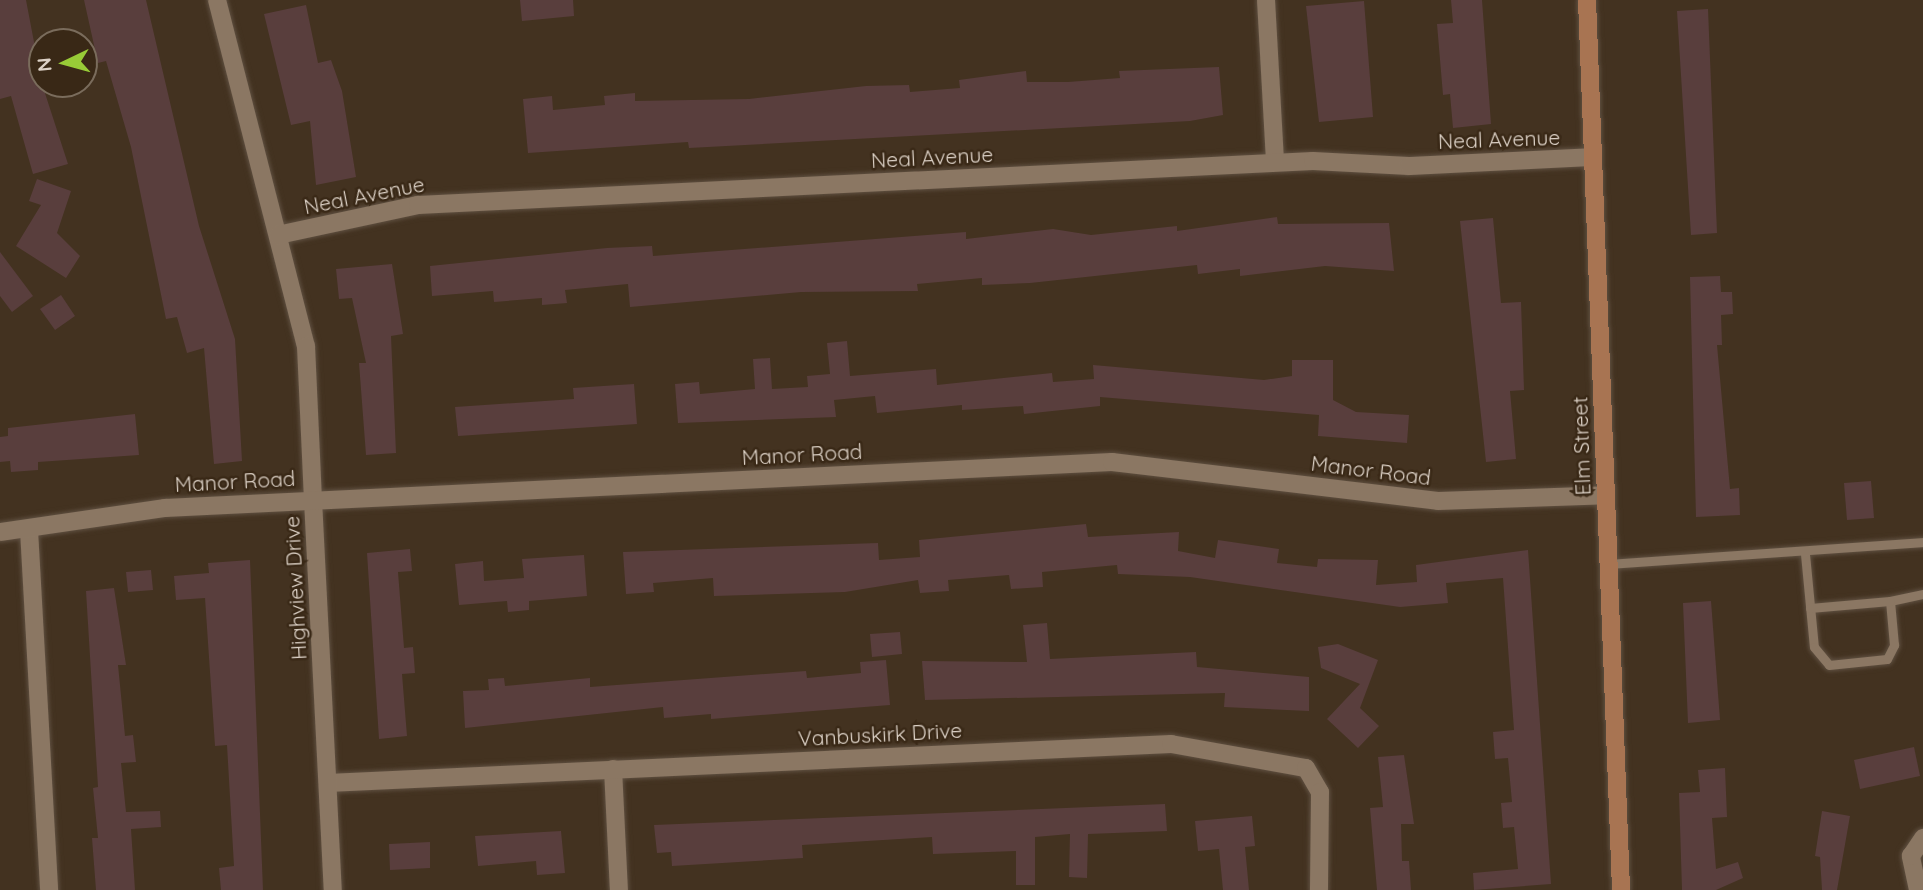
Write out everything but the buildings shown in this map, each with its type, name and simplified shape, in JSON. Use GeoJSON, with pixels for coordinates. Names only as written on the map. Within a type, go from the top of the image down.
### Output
{"type":"FeatureCollection","features":[{"type":"Feature","properties":{"kind":"main road","name":"Elm Street"},"geometry":{"type":"LineString","coordinates":[[1587,0],[1620,890]]}},
{"type":"Feature","properties":{"kind":"street","name":"Highview Drive"},"geometry":{"type":"LineString","coordinates":[[216,0],[306,346],[333,890]]}},
{"type":"Feature","properties":{"kind":"street"},"geometry":{"type":"LineString","coordinates":[[1266,0],[1275,162]]}},
{"type":"Feature","properties":{"kind":"street","name":"Neal Avenue"},"geometry":{"type":"LineString","coordinates":[[278,235],[418,205],[1275,162],[1409,166],[1592,158]]}},
{"type":"Feature","properties":{"kind":"street","name":"Manor Road"},"geometry":{"type":"LineString","coordinates":[[0,532],[29,530],[165,508],[1112,462],[1438,501],[1606,495]]}},
{"type":"Feature","properties":{"kind":"street"},"geometry":{"type":"LineString","coordinates":[[29,530],[49,890]]}},
{"type":"Feature","properties":{"kind":"street","name":"Vanbuskirk Drive"},"geometry":{"type":"LineString","coordinates":[[328,783],[1171,744],[1293,762],[1315,777],[1320,792],[1319,890]]}},
{"type":"Feature","properties":{"kind":"street"},"geometry":{"type":"LineString","coordinates":[[613,769],[619,890]]}},
{"type":"Feature","properties":{"kind":"street"},"geometry":{"type":"LineString","coordinates":[[1918,890],[1910,856],[1923,838]]}},
{"type":"Feature","properties":{"kind":"lane"},"geometry":{"type":"LineString","coordinates":[[1609,564],[1805,554],[1923,541]]}},
{"type":"Feature","properties":{"kind":"lane"},"geometry":{"type":"LineString","coordinates":[[1805,554],[1810,608],[1821,662],[1881,663],[1894,645],[1890,601]]}},
{"type":"Feature","properties":{"kind":"lane"},"geometry":{"type":"LineString","coordinates":[[1810,608],[1890,601],[1923,594]]}}]}
